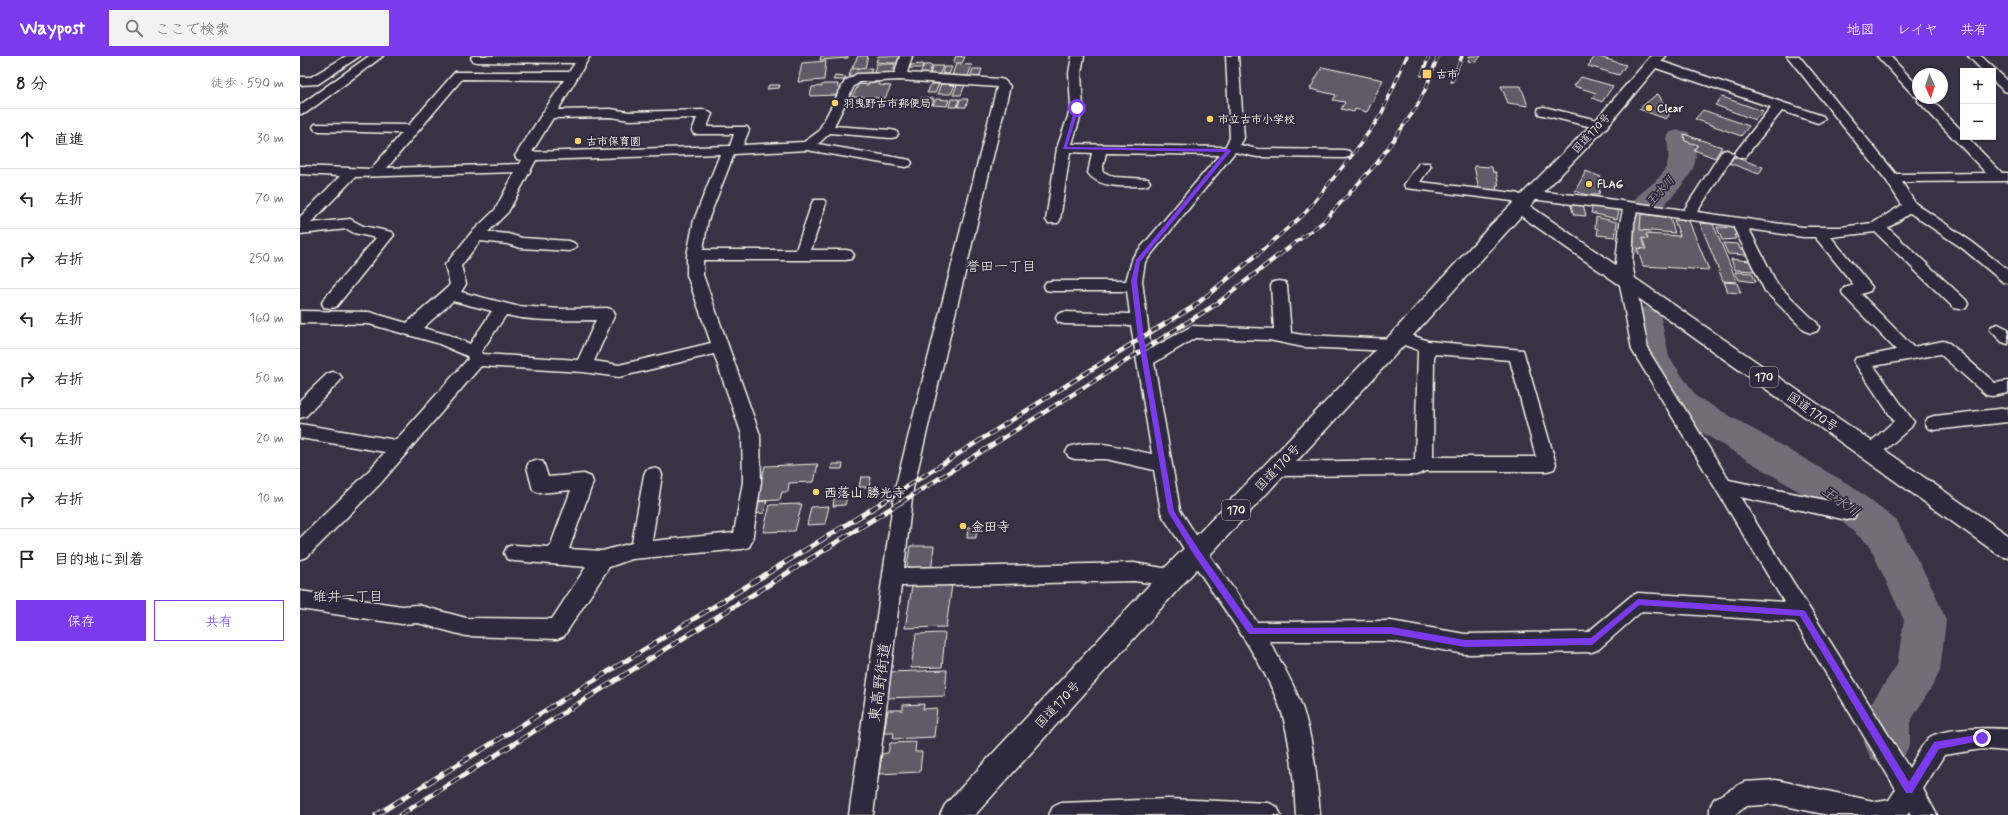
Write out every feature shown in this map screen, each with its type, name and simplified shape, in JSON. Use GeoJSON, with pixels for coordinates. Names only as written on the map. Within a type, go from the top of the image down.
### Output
{"type":"FeatureCollection","features":[{"type":"Feature","properties":{"kind":"highway","name":"国道170号"},"geometry":{"type":"LineString","coordinates":[[955,815],[1196,552],[1396,341],[1496,230],[1600,124],[1656,59]]}},
{"type":"Feature","properties":{"kind":"highway","name":"国道170号"},"geometry":{"type":"LineString","coordinates":[[1525,201],[1627,280],[2008,548]]}},
{"type":"Feature","properties":{"kind":"street"},"geometry":{"type":"LineString","coordinates":[[300,81],[314,81],[354,56]]}},
{"type":"Feature","properties":{"kind":"street"},"geometry":{"type":"LineString","coordinates":[[301,110],[377,56]]}},
{"type":"Feature","properties":{"kind":"street"},"geometry":{"type":"LineString","coordinates":[[807,146],[823,134],[849,84],[857,78],[900,76],[906,56]]}},
{"type":"Feature","properties":{"kind":"street"},"geometry":{"type":"LineString","coordinates":[[1053,220],[1064,148],[1077,108],[1075,73],[1078,56]]}},
{"type":"Feature","properties":{"kind":"street"},"geometry":{"type":"LineString","coordinates":[[1232,56],[1237,138],[1230,149],[1138,261],[1135,286],[1145,360],[1171,512],[1196,552],[1252,632],[1272,666],[1292,710],[1304,767],[1308,815]]}},
{"type":"Feature","properties":{"kind":"street"},"geometry":{"type":"LineString","coordinates":[[1793,56],[1892,178],[1910,206],[1967,245],[2008,278]]}},
{"type":"Feature","properties":{"kind":"street"},"geometry":{"type":"LineString","coordinates":[[1883,56],[1912,87]]}},
{"type":"Feature","properties":{"kind":"street"},"geometry":{"type":"LineString","coordinates":[[1974,56],[1987,68]]}},
{"type":"Feature","properties":{"kind":"street"},"geometry":{"type":"LineString","coordinates":[[477,58],[583,58],[522,156],[528,162]]}},
{"type":"Feature","properties":{"kind":"street"},"geometry":{"type":"LineString","coordinates":[[1656,59],[1818,120]]}},
{"type":"Feature","properties":{"kind":"street"},"geometry":{"type":"LineString","coordinates":[[374,173],[459,75],[573,76]]}},
{"type":"Feature","properties":{"kind":"street","name":"東高野街道"},"geometry":{"type":"LineString","coordinates":[[861,815],[904,489],[1004,86],[1000,83],[900,76]]}},
{"type":"Feature","properties":{"kind":"street"},"geometry":{"type":"LineString","coordinates":[[1996,77],[2008,88]]}},
{"type":"Feature","properties":{"kind":"street"},"geometry":{"type":"LineString","coordinates":[[1929,104],[2003,177]]}},
{"type":"Feature","properties":{"kind":"street"},"geometry":{"type":"LineString","coordinates":[[1688,215],[1734,154],[1779,106]]}},
{"type":"Feature","properties":{"kind":"street"},"geometry":{"type":"LineString","coordinates":[[1544,111],[1600,124]]}},
{"type":"Feature","properties":{"kind":"street"},"geometry":{"type":"LineString","coordinates":[[514,553],[602,560],[641,550],[742,541],[752,482],[751,435],[695,275],[701,220],[742,130],[699,131],[705,114],[629,116],[611,113],[548,114]]}},
{"type":"Feature","properties":{"kind":"street"},"geometry":{"type":"LineString","coordinates":[[320,127],[413,129]]}},
{"type":"Feature","properties":{"kind":"street"},"geometry":{"type":"LineString","coordinates":[[826,129],[891,134]]}},
{"type":"Feature","properties":{"kind":"street"},"geometry":{"type":"LineString","coordinates":[[300,170],[374,173],[528,162],[807,146],[905,163]]}},
{"type":"Feature","properties":{"kind":"street"},"geometry":{"type":"LineString","coordinates":[[1064,148],[1230,149],[1257,153],[1344,154]]}},
{"type":"Feature","properties":{"kind":"street"},"geometry":{"type":"LineString","coordinates":[[1100,149],[1095,173],[1111,181],[1143,182]]}},
{"type":"Feature","properties":{"kind":"street"},"geometry":{"type":"LineString","coordinates":[[410,330],[450,294],[458,284],[453,265],[476,236],[501,212],[528,162]]}},
{"type":"Feature","properties":{"kind":"street"},"geometry":{"type":"LineString","coordinates":[[1424,166],[1411,185],[1515,198],[1525,201],[1586,200],[1739,223],[1819,232],[1834,232],[1878,227],[1910,206]]}},
{"type":"Feature","properties":{"kind":"street"},"geometry":{"type":"LineString","coordinates":[[300,227],[352,172]]}},
{"type":"Feature","properties":{"kind":"street"},"geometry":{"type":"LineString","coordinates":[[1892,178],[2003,177]]}},
{"type":"Feature","properties":{"kind":"street"},"geometry":{"type":"LineString","coordinates":[[802,255],[819,203]]}},
{"type":"Feature","properties":{"kind":"street"},"geometry":{"type":"LineString","coordinates":[[1639,208],[1627,223],[1624,263],[1640,350],[1925,815]]}},
{"type":"Feature","properties":{"kind":"street"},"geometry":{"type":"LineString","coordinates":[[1739,223],[1764,287],[1811,327]]}},
{"type":"Feature","properties":{"kind":"street"},"geometry":{"type":"LineString","coordinates":[[300,227],[350,224],[359,230],[387,235],[330,303]]}},
{"type":"Feature","properties":{"kind":"street"},"geometry":{"type":"LineString","coordinates":[[1878,227],[1960,304]]}},
{"type":"Feature","properties":{"kind":"street"},"geometry":{"type":"LineString","coordinates":[[1819,232],[1864,287],[1850,292],[1909,353]]}},
{"type":"Feature","properties":{"kind":"street"},"geometry":{"type":"LineString","coordinates":[[476,236],[508,239],[522,243],[569,246]]}},
{"type":"Feature","properties":{"kind":"street"},"geometry":{"type":"LineString","coordinates":[[696,255],[846,255]]}},
{"type":"Feature","properties":{"kind":"street"},"geometry":{"type":"LineString","coordinates":[[1052,286],[1135,286]]}},
{"type":"Feature","properties":{"kind":"street"},"geometry":{"type":"LineString","coordinates":[[1279,286],[1284,337]]}},
{"type":"Feature","properties":{"kind":"street"},"geometry":{"type":"LineString","coordinates":[[450,294],[516,312],[561,315],[607,314],[583,366]]}},
{"type":"Feature","properties":{"kind":"street"},"geometry":{"type":"LineString","coordinates":[[300,551],[373,479],[401,448],[475,356],[502,308]]}},
{"type":"Feature","properties":{"kind":"street"},"geometry":{"type":"LineString","coordinates":[[300,316],[369,318],[443,339],[475,356],[583,366],[619,371],[719,347]]}},
{"type":"Feature","properties":{"kind":"street"},"geometry":{"type":"LineString","coordinates":[[1064,318],[1139,320]]}},
{"type":"Feature","properties":{"kind":"street"},"geometry":{"type":"LineString","coordinates":[[1145,360],[1192,332],[1269,334],[1303,341],[1396,341],[1426,346],[1518,354],[1547,464],[1424,464],[1416,468],[1275,469]]}},
{"type":"Feature","properties":{"kind":"street"},"geometry":{"type":"LineString","coordinates":[[1424,464],[1426,346]]}},
{"type":"Feature","properties":{"kind":"street"},"geometry":{"type":"LineString","coordinates":[[1871,452],[1905,422],[1862,362],[1942,347],[2000,389],[2008,407]]}},
{"type":"Feature","properties":{"kind":"street"},"geometry":{"type":"LineString","coordinates":[[300,411],[333,378]]}},
{"type":"Feature","properties":{"kind":"street"},"geometry":{"type":"LineString","coordinates":[[1934,423],[2008,415]]}},
{"type":"Feature","properties":{"kind":"street"},"geometry":{"type":"LineString","coordinates":[[300,431],[401,448]]}},
{"type":"Feature","properties":{"kind":"street"},"geometry":{"type":"LineString","coordinates":[[1075,452],[1106,452],[1163,464]]}},
{"type":"Feature","properties":{"kind":"street"},"geometry":{"type":"LineString","coordinates":[[536,467],[540,485],[584,482],[557,556]]}},
{"type":"Feature","properties":{"kind":"street"},"geometry":{"type":"LineString","coordinates":[[641,550],[653,475]]}},
{"type":"Feature","properties":{"kind":"street"},"geometry":{"type":"LineString","coordinates":[[1724,486],[1847,512]]}},
{"type":"Feature","properties":{"kind":"street"},"geometry":{"type":"LineString","coordinates":[[300,600],[402,615],[418,614],[466,627],[557,629],[602,560]]}},
{"type":"Feature","properties":{"kind":"street"},"geometry":{"type":"LineString","coordinates":[[893,577],[1134,572],[1173,577]]}},
{"type":"Feature","properties":{"kind":"street"},"geometry":{"type":"LineString","coordinates":[[1252,632],[1391,631],[1465,644],[1592,642],[1638,602],[1802,613]]}},
{"type":"Feature","properties":{"kind":"street"},"geometry":{"type":"LineString","coordinates":[[1722,815],[1722,807],[1744,794],[1776,792],[1878,814],[1896,810],[1937,745],[1982,738],[2008,740]]}},
{"type":"Feature","properties":{"kind":"street"},"geometry":{"type":"LineString","coordinates":[[1061,815],[1169,810],[1269,815]]}},
{"type":"Feature","properties":{"kind":"building"},"geometry":{"type":"Polygon","coordinates":[[[821,56],[848,56],[848,58],[820,60],[821,56]]]}},
{"type":"Feature","properties":{"kind":"building"},"geometry":{"type":"Polygon","coordinates":[[[858,56],[868,56],[865,68],[852,68],[858,56]]]}},
{"type":"Feature","properties":{"kind":"building"},"geometry":{"type":"Polygon","coordinates":[[[878,56],[900,56],[898,63],[890,63],[876,62],[878,56]]]}},
{"type":"Feature","properties":{"kind":"building"},"geometry":{"type":"Polygon","coordinates":[[[956,56],[965,57],[962,63],[953,63],[956,56]]]}},
{"type":"Feature","properties":{"kind":"building"},"geometry":{"type":"Polygon","coordinates":[[[1469,56],[1481,56],[1476,62],[1468,61],[1469,56]]]}},
{"type":"Feature","properties":{"kind":"building"},"geometry":{"type":"Polygon","coordinates":[[[1595,56],[1626,65],[1619,75],[1588,66],[1595,56]]]}},
{"type":"Feature","properties":{"kind":"building"},"geometry":{"type":"Polygon","coordinates":[[[826,61],[824,80],[798,82],[802,63],[826,61]]]}},
{"type":"Feature","properties":{"kind":"building"},"geometry":{"type":"Polygon","coordinates":[[[876,64],[895,64],[893,74],[874,74],[876,64]]]}},
{"type":"Feature","properties":{"kind":"building"},"geometry":{"type":"Polygon","coordinates":[[[923,64],[922,68],[910,68],[911,65],[923,64]]]}},
{"type":"Feature","properties":{"kind":"building"},"geometry":{"type":"Polygon","coordinates":[[[956,64],[972,65],[968,76],[952,75],[956,64]]]}},
{"type":"Feature","properties":{"kind":"building"},"geometry":{"type":"Polygon","coordinates":[[[924,65],[932,65],[929,74],[920,74],[924,65]]]}},
{"type":"Feature","properties":{"kind":"building"},"geometry":{"type":"Polygon","coordinates":[[[933,66],[943,66],[939,75],[930,74],[933,66]]]}},
{"type":"Feature","properties":{"kind":"building"},"geometry":{"type":"Polygon","coordinates":[[[944,67],[952,67],[949,74],[942,73],[944,67]]]}},
{"type":"Feature","properties":{"kind":"building"},"geometry":{"type":"Polygon","coordinates":[[[1322,67],[1383,80],[1367,112],[1355,109],[1354,112],[1341,109],[1345,102],[1333,100],[1336,95],[1310,89],[1322,67]]]}},
{"type":"Feature","properties":{"kind":"building"},"geometry":{"type":"Polygon","coordinates":[[[872,68],[870,75],[849,76],[851,69],[872,68]]]}},
{"type":"Feature","properties":{"kind":"building"},"geometry":{"type":"Polygon","coordinates":[[[973,69],[982,69],[979,78],[970,77],[973,69]]]}},
{"type":"Feature","properties":{"kind":"building"},"geometry":{"type":"Polygon","coordinates":[[[835,76],[846,77],[845,80],[833,80],[835,76]]]}},
{"type":"Feature","properties":{"kind":"building"},"geometry":{"type":"Polygon","coordinates":[[[1581,77],[1613,86],[1602,102],[1592,98],[1596,93],[1574,86],[1581,77]]]}},
{"type":"Feature","properties":{"kind":"building"},"geometry":{"type":"Polygon","coordinates":[[[869,82],[891,86],[885,98],[852,97],[859,84],[868,85],[869,82]]]}},
{"type":"Feature","properties":{"kind":"building"},"geometry":{"type":"Polygon","coordinates":[[[823,84],[838,84],[837,95],[810,96],[812,87],[822,86],[823,84]]]}},
{"type":"Feature","properties":{"kind":"building"},"geometry":{"type":"Polygon","coordinates":[[[931,84],[939,84],[935,93],[927,93],[931,84]]]}},
{"type":"Feature","properties":{"kind":"building"},"geometry":{"type":"Polygon","coordinates":[[[941,84],[955,85],[951,94],[937,94],[941,84]]]}},
{"type":"Feature","properties":{"kind":"building"},"geometry":{"type":"Polygon","coordinates":[[[769,85],[780,85],[779,88],[767,89],[769,85]]]}},
{"type":"Feature","properties":{"kind":"building"},"geometry":{"type":"Polygon","coordinates":[[[957,85],[965,85],[961,95],[953,95],[957,85]]]}},
{"type":"Feature","properties":{"kind":"building"},"geometry":{"type":"Polygon","coordinates":[[[1501,86],[1521,86],[1528,106],[1508,103],[1501,86]]]}},
{"type":"Feature","properties":{"kind":"building"},"geometry":{"type":"Polygon","coordinates":[[[1657,94],[1659,95],[1669,115],[1666,119],[1639,109],[1657,94]]]}},
{"type":"Feature","properties":{"kind":"building"},"geometry":{"type":"Polygon","coordinates":[[[1722,97],[1763,111],[1755,120],[1715,105],[1722,97]]]}},
{"type":"Feature","properties":{"kind":"building"},"geometry":{"type":"Polygon","coordinates":[[[921,98],[934,99],[932,105],[919,104],[921,98]]]}},
{"type":"Feature","properties":{"kind":"building"},"geometry":{"type":"Polygon","coordinates":[[[936,99],[949,100],[947,106],[933,105],[936,99]]]}},
{"type":"Feature","properties":{"kind":"building"},"geometry":{"type":"Polygon","coordinates":[[[951,99],[959,99],[957,107],[949,107],[951,99]]]}},
{"type":"Feature","properties":{"kind":"building"},"geometry":{"type":"Polygon","coordinates":[[[960,99],[968,99],[966,107],[958,107],[960,99]]]}},
{"type":"Feature","properties":{"kind":"building"},"geometry":{"type":"Polygon","coordinates":[[[1703,110],[1749,126],[1741,136],[1695,119],[1703,110]]]}},
{"type":"Feature","properties":{"kind":"building"},"geometry":{"type":"Polygon","coordinates":[[[1684,134],[1722,147],[1715,158],[1694,150],[1698,145],[1685,141],[1684,134]]]}},
{"type":"Feature","properties":{"kind":"building"},"geometry":{"type":"Polygon","coordinates":[[[1734,157],[1763,167],[1759,174],[1729,163],[1734,157]]]}},
{"type":"Feature","properties":{"kind":"building"},"geometry":{"type":"Polygon","coordinates":[[[1474,166],[1492,167],[1493,172],[1496,172],[1499,186],[1496,186],[1497,191],[1479,190],[1474,166]]]}},
{"type":"Feature","properties":{"kind":"building","name":"FLAG"},"geometry":{"type":"Polygon","coordinates":[[[1586,171],[1601,177],[1599,195],[1587,195],[1575,191],[1586,171]]]}},
{"type":"Feature","properties":{"kind":"building"},"geometry":{"type":"Polygon","coordinates":[[[1570,203],[1583,204],[1586,216],[1574,215],[1570,203]]]}},
{"type":"Feature","properties":{"kind":"building"},"geometry":{"type":"Polygon","coordinates":[[[1593,204],[1619,211],[1617,219],[1591,213],[1593,204]]]}},
{"type":"Feature","properties":{"kind":"building"},"geometry":{"type":"Polygon","coordinates":[[[1641,214],[1670,218],[1675,233],[1640,230],[1641,214]]]}},
{"type":"Feature","properties":{"kind":"building"},"geometry":{"type":"Polygon","coordinates":[[[1596,217],[1617,222],[1615,237],[1597,235],[1598,229],[1595,228],[1596,217]]]}},
{"type":"Feature","properties":{"kind":"building"},"geometry":{"type":"Polygon","coordinates":[[[1674,220],[1689,221],[1709,270],[1643,266],[1637,248],[1646,249],[1642,238],[1648,239],[1646,234],[1680,236],[1674,220]]]}},
{"type":"Feature","properties":{"kind":"building"},"geometry":{"type":"Polygon","coordinates":[[[1700,223],[1713,224],[1737,282],[1723,281],[1700,223]]]}},
{"type":"Feature","properties":{"kind":"building"},"geometry":{"type":"Polygon","coordinates":[[[1717,227],[1735,228],[1738,235],[1734,235],[1736,239],[1722,240],[1717,227]]]}},
{"type":"Feature","properties":{"kind":"building"},"geometry":{"type":"Polygon","coordinates":[[[1723,243],[1738,244],[1740,249],[1745,249],[1747,255],[1728,254],[1723,243]]]}},
{"type":"Feature","properties":{"kind":"building"},"geometry":{"type":"Polygon","coordinates":[[[1731,259],[1750,261],[1755,271],[1735,270],[1731,259]]]}},
{"type":"Feature","properties":{"kind":"building"},"geometry":{"type":"Polygon","coordinates":[[[1735,272],[1752,273],[1756,282],[1739,280],[1735,272]]]}},
{"type":"Feature","properties":{"kind":"building"},"geometry":{"type":"Polygon","coordinates":[[[1724,282],[1737,283],[1741,293],[1728,292],[1724,282]]]}},
{"type":"Feature","properties":{"kind":"building"},"geometry":{"type":"Polygon","coordinates":[[[818,464],[814,482],[789,483],[788,492],[782,492],[780,500],[756,501],[765,466],[818,464]]]}},
{"type":"Feature","properties":{"kind":"building"},"geometry":{"type":"Polygon","coordinates":[[[832,464],[843,464],[842,469],[831,469],[832,464]]]}},
{"type":"Feature","properties":{"kind":"building"},"geometry":{"type":"Polygon","coordinates":[[[861,477],[871,477],[869,487],[859,487],[861,477]]]}},
{"type":"Feature","properties":{"kind":"building"},"geometry":{"type":"Polygon","coordinates":[[[848,492],[845,505],[833,506],[835,493],[848,492]]]}},
{"type":"Feature","properties":{"kind":"building"},"geometry":{"type":"Polygon","coordinates":[[[767,501],[764,513],[753,514],[756,502],[767,501]]]}},
{"type":"Feature","properties":{"kind":"building"},"geometry":{"type":"Polygon","coordinates":[[[802,504],[795,531],[763,532],[770,505],[802,504]]]}},
{"type":"Feature","properties":{"kind":"building"},"geometry":{"type":"Polygon","coordinates":[[[829,506],[825,524],[807,525],[811,507],[829,506]]]}},
{"type":"Feature","properties":{"kind":"building"},"geometry":{"type":"Polygon","coordinates":[[[968,527],[977,527],[976,538],[967,538],[968,527]]]}},
{"type":"Feature","properties":{"kind":"building"},"geometry":{"type":"Polygon","coordinates":[[[910,546],[934,546],[931,572],[906,573],[910,546]]]}},
{"type":"Feature","properties":{"kind":"building"},"geometry":{"type":"Polygon","coordinates":[[[952,585],[946,627],[905,628],[912,586],[952,585]]]}},
{"type":"Feature","properties":{"kind":"building"},"geometry":{"type":"Polygon","coordinates":[[[945,633],[942,667],[911,668],[916,634],[945,633]]]}},
{"type":"Feature","properties":{"kind":"building"},"geometry":{"type":"Polygon","coordinates":[[[947,670],[945,696],[885,698],[888,672],[947,670]]]}},
{"type":"Feature","properties":{"kind":"building"},"geometry":{"type":"Polygon","coordinates":[[[924,704],[923,709],[937,708],[934,737],[893,739],[894,733],[884,733],[888,710],[903,710],[903,705],[924,704]]]}},
{"type":"Feature","properties":{"kind":"building"},"geometry":{"type":"Polygon","coordinates":[[[916,742],[915,752],[922,752],[920,772],[879,774],[882,754],[888,753],[890,743],[916,742]]]}},
{"type":"Feature","properties":{"kind":"waterway","name":"王水川"},"geometry":{"type":"LineString","coordinates":[[1634,244],[1641,212],[1678,173],[1680,169],[1683,156],[1679,138]]}},
{"type":"Feature","properties":{"kind":"waterway","name":"王水川"},"geometry":{"type":"LineString","coordinates":[[1645,318],[1653,360],[1685,406],[1839,497],[1883,533],[1919,604],[1925,620],[1918,671],[1888,717],[1887,743]]}},
{"type":"Feature","properties":{"kind":"railway"},"geometry":{"type":"LineString","coordinates":[[1257,255],[1306,212],[1353,154],[1381,115],[1407,56]]}},
{"type":"Feature","properties":{"kind":"railway"},"geometry":{"type":"LineString","coordinates":[[1422,75],[1429,56]]}},
{"type":"Feature","properties":{"kind":"railway"},"geometry":{"type":"LineString","coordinates":[[1279,255],[1323,222],[1377,163],[1416,108],[1426,88],[1438,56]]}},
{"type":"Feature","properties":{"kind":"railway"},"geometry":{"type":"LineString","coordinates":[[1452,81],[1462,56]]}},
{"type":"Feature","properties":{"kind":"railway"},"geometry":{"type":"LineString","coordinates":[[881,503],[1141,338],[1193,307],[1258,254]]}},
{"type":"Feature","properties":{"kind":"railway"},"geometry":{"type":"LineString","coordinates":[[900,503],[1218,303],[1280,254]]}},
{"type":"Feature","properties":{"kind":"railway"},"geometry":{"type":"LineString","coordinates":[[376,815],[883,502]]}},
{"type":"Feature","properties":{"kind":"railway"},"geometry":{"type":"LineString","coordinates":[[400,815],[901,502]]}},
{"type":"Feature","properties":{"kind":"place","name":"古市"},"geometry":{"type":"Point","coordinates":[1427,74]}},
{"type":"Feature","properties":{"kind":"place","name":"羽曳野古市郵便局"},"geometry":{"type":"Point","coordinates":[835,103]}},
{"type":"Feature","properties":{"kind":"place","name":"Clear"},"geometry":{"type":"Point","coordinates":[1649,108]}},
{"type":"Feature","properties":{"kind":"place","name":"市立古市小学校"},"geometry":{"type":"Point","coordinates":[1210,119]}},
{"type":"Feature","properties":{"kind":"place","name":"古市保育園"},"geometry":{"type":"Point","coordinates":[578,141]}},
{"type":"Feature","properties":{"kind":"place","name":"FLAG"},"geometry":{"type":"Point","coordinates":[1589,184]}},
{"type":"Feature","properties":{"kind":"place","name":"西落山 勝光寺"},"geometry":{"type":"Point","coordinates":[816,492]}},
{"type":"Feature","properties":{"kind":"place","name":"金田寺"},"geometry":{"type":"Point","coordinates":[963,526]}},
{"type":"Feature","properties":{"kind":"district","name":"誉田一丁目"},"geometry":{"type":"Point","coordinates":[1001,266]}},
{"type":"Feature","properties":{"kind":"district","name":"碓井一丁目"},"geometry":{"type":"Point","coordinates":[348,596]}},
{"type":"Feature","properties":{"kind":"route"},"geometry":{"type":"LineString","coordinates":[[1077,108],[1064,148],[1229,151],[1138,261],[1134,281],[1141,338],[1171,512],[1196,552],[1252,632],[1391,631],[1465,644],[1592,642],[1638,602],[1802,613],[1909,790],[1937,745],[1982,738]]}}]}
